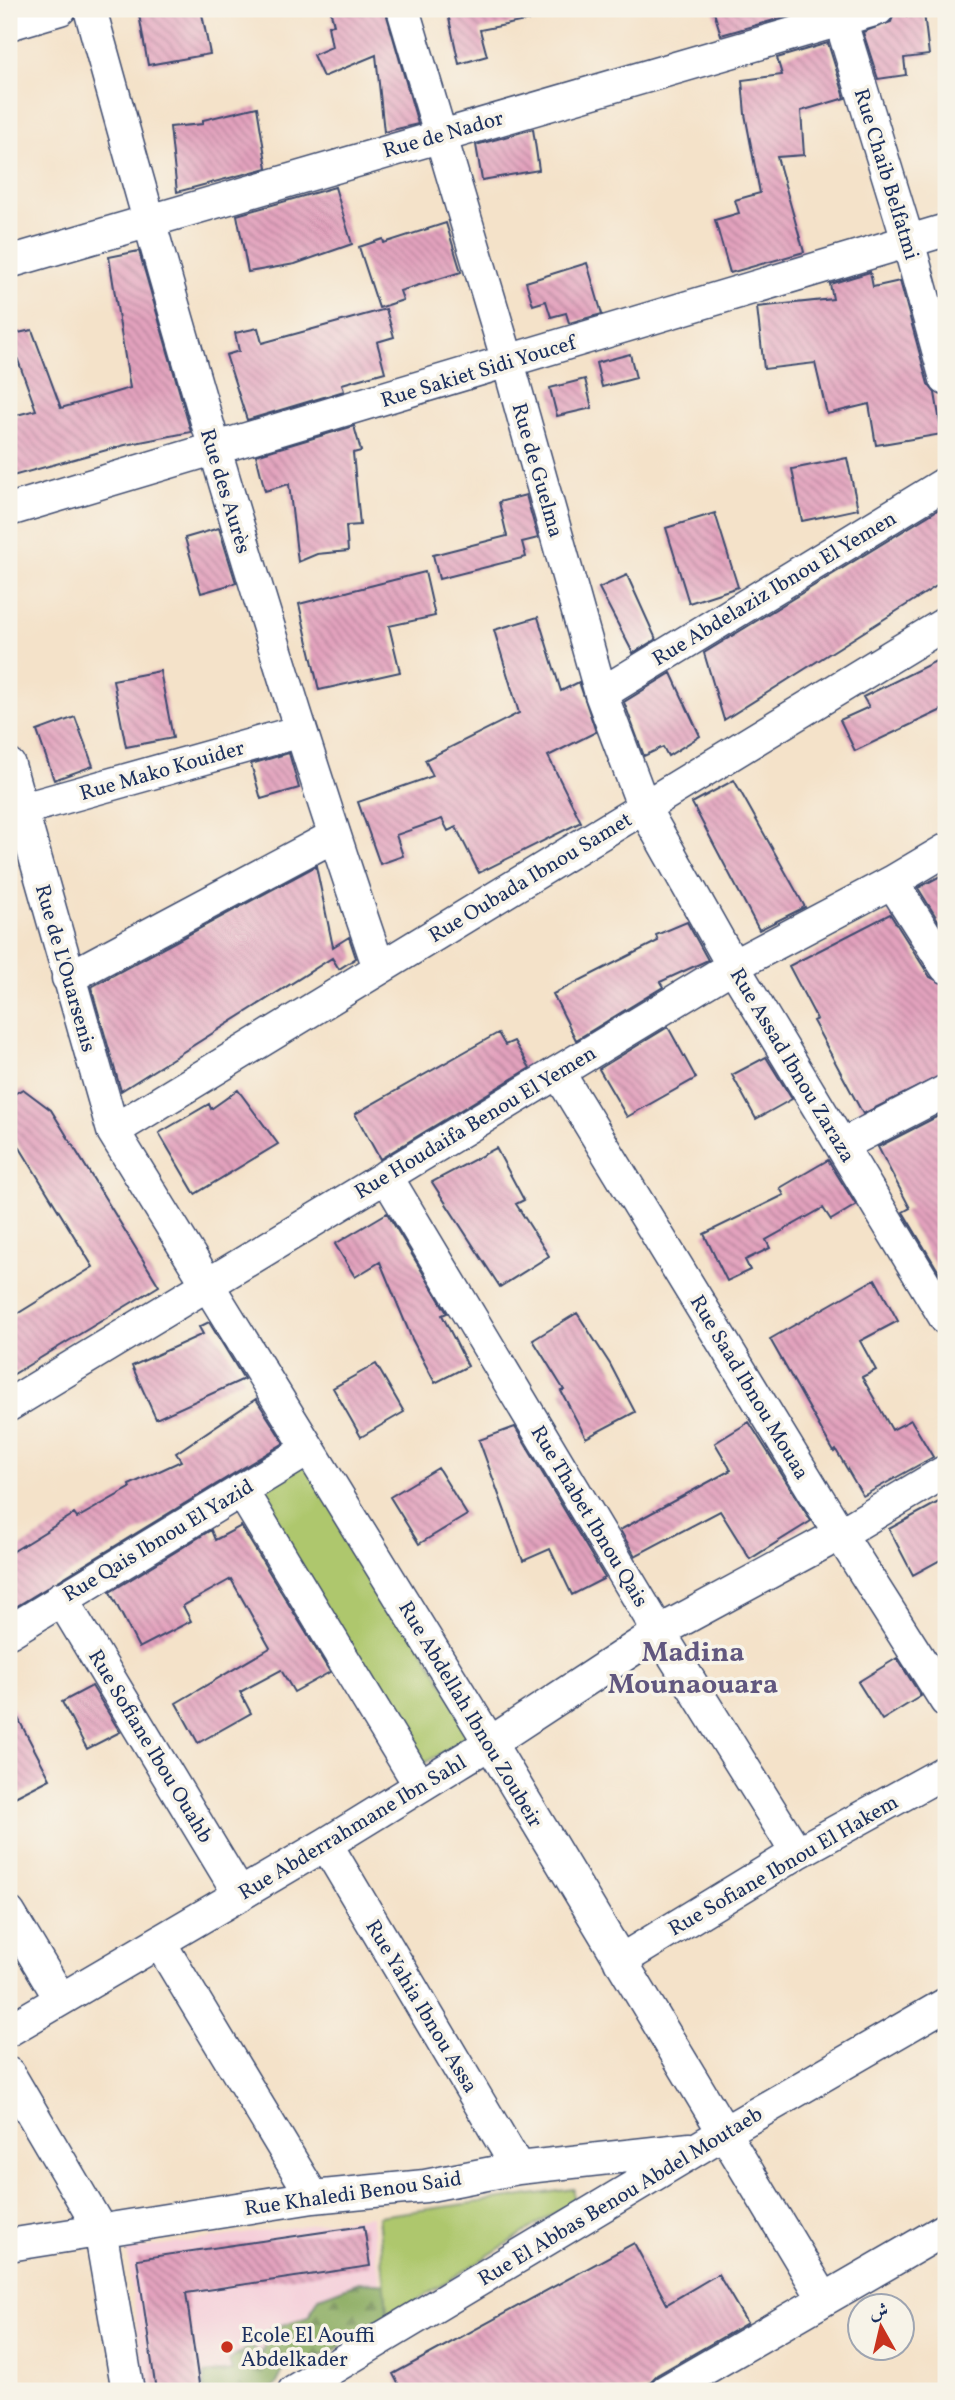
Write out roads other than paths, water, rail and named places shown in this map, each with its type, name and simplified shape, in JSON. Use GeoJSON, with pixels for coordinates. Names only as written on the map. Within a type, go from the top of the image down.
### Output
{"type":"FeatureCollection","features":[{"type":"Feature","properties":{"kind":"street"},"geometry":{"type":"LineString","coordinates":[[9,24],[60,9]]}},
{"type":"Feature","properties":{"kind":"street","name":"Rue des Aurès"},"geometry":{"type":"LineString","coordinates":[[90,9],[213,450],[334,836],[380,968]]}},
{"type":"Feature","properties":{"kind":"street","name":"Rue de Guelma"},"geometry":{"type":"LineString","coordinates":[[403,9],[508,362],[601,694],[644,808]]}},
{"type":"Feature","properties":{"kind":"street","name":"Rue de Nador"},"geometry":{"type":"LineString","coordinates":[[9,262],[838,15],[878,9]]}},
{"type":"Feature","properties":{"kind":"street","name":"Rue Chaib Belfatmi"},"geometry":{"type":"LineString","coordinates":[[838,15],[908,241],[946,379]]}},
{"type":"Feature","properties":{"kind":"street","name":"Rue Sakiet Sidi Youcef"},"geometry":{"type":"LineString","coordinates":[[9,510],[946,230]]}},
{"type":"Feature","properties":{"kind":"street","name":"Rue Abdelaziz Ibnou El Yemen"},"geometry":{"type":"LineString","coordinates":[[601,694],[946,483]]}},
{"type":"Feature","properties":{"kind":"street","name":"Rue Oubada Ibnou Samet"},"geometry":{"type":"LineString","coordinates":[[113,1131],[946,623]]}},
{"type":"Feature","properties":{"kind":"street","name":"Rue Mako Kouider"},"geometry":{"type":"LineString","coordinates":[[23,809],[301,730]]}},
{"type":"Feature","properties":{"kind":"street","name":"Rue de L'Ouarsenis"},"geometry":{"type":"LineString","coordinates":[[9,765],[113,1131]]}},
{"type":"Feature","properties":{"kind":"street","name":"Rue Assad Ibnou Zaraza"},"geometry":{"type":"LineString","coordinates":[[644,808],[733,966],[842,1145],[942,1301]]}},
{"type":"Feature","properties":{"kind":"street"},"geometry":{"type":"LineString","coordinates":[[68,978],[334,836]]}},
{"type":"Feature","properties":{"kind":"street","name":"Rue Houdaifa Benou El Yemen"},"geometry":{"type":"LineString","coordinates":[[9,1405],[733,966],[892,882],[946,850]]}},
{"type":"Feature","properties":{"kind":"street"},"geometry":{"type":"LineString","coordinates":[[892,882],[946,967]]}},
{"type":"Feature","properties":{"kind":"street","name":"Rue Saad Ibnou Mouaa"},"geometry":{"type":"LineString","coordinates":[[558,1072],[840,1534],[946,1700]]}},
{"type":"Feature","properties":{"kind":"street"},"geometry":{"type":"LineString","coordinates":[[842,1145],[946,1091]]}},
{"type":"Feature","properties":{"kind":"street","name":"Rue Abdellah Ibnou Zoubeir"},"geometry":{"type":"LineString","coordinates":[[113,1131],[209,1283],[490,1744],[824,2299]]}},
{"type":"Feature","properties":{"kind":"street","name":"Rue Thabet Ibnou Qais"},"geometry":{"type":"LineString","coordinates":[[386,1176],[659,1632],[797,1853]]}},
{"type":"Feature","properties":{"kind":"street","name":"Rue Qais Ibnou El Yazid"},"geometry":{"type":"LineString","coordinates":[[9,1632],[309,1449]]}},
{"type":"Feature","properties":{"kind":"street","name":"Rue Abderrahmane Ibn Sahl"},"geometry":{"type":"LineString","coordinates":[[9,2030],[326,1844],[419,1784],[490,1744],[659,1632],[840,1534],[946,1471]]}},
{"type":"Feature","properties":{"kind":"street"},"geometry":{"type":"LineString","coordinates":[[241,1490],[419,1784]]}},
{"type":"Feature","properties":{"kind":"street","name":"Rue Sofiane Ibou Ouahb"},"geometry":{"type":"LineString","coordinates":[[61,1598],[240,1895]]}},
{"type":"Feature","properties":{"kind":"street","name":"Rue Sofiane Ibnou El Hakem"},"geometry":{"type":"LineString","coordinates":[[620,1961],[797,1853],[946,1771]]}},
{"type":"Feature","properties":{"kind":"street","name":"Rue Yahia Ibnou Assa"},"geometry":{"type":"LineString","coordinates":[[326,1844],[518,2168]]}},
{"type":"Feature","properties":{"kind":"street"},"geometry":{"type":"LineString","coordinates":[[9,1913],[60,1998]]}},
{"type":"Feature","properties":{"kind":"street"},"geometry":{"type":"LineString","coordinates":[[160,1942],[313,2197]]}},
{"type":"Feature","properties":{"kind":"street","name":"Rue El Abbas Benou Abdel Moutaeb"},"geometry":{"type":"LineString","coordinates":[[295,2391],[698,2148],[946,2004]]}},
{"type":"Feature","properties":{"kind":"street"},"geometry":{"type":"LineString","coordinates":[[9,2074],[100,2229],[128,2391]]}},
{"type":"Feature","properties":{"kind":"street","name":"Rue Khaledi Benou Said"},"geometry":{"type":"LineString","coordinates":[[9,2245],[313,2197],[425,2186],[518,2168],[698,2148]]}},
{"type":"Feature","properties":{"kind":"street"},"geometry":{"type":"LineString","coordinates":[[666,2391],[946,2229]]}},
{"type":"Feature","properties":{"kind":"place","name":"Ecole El Aouffi Abdelkader"},"geometry":{"type":"Point","coordinates":[227,2347]}},
{"type":"Feature","properties":{"kind":"district","name":"Madina Mounaouara"},"geometry":{"type":"Point","coordinates":[693,1667]}}]}
